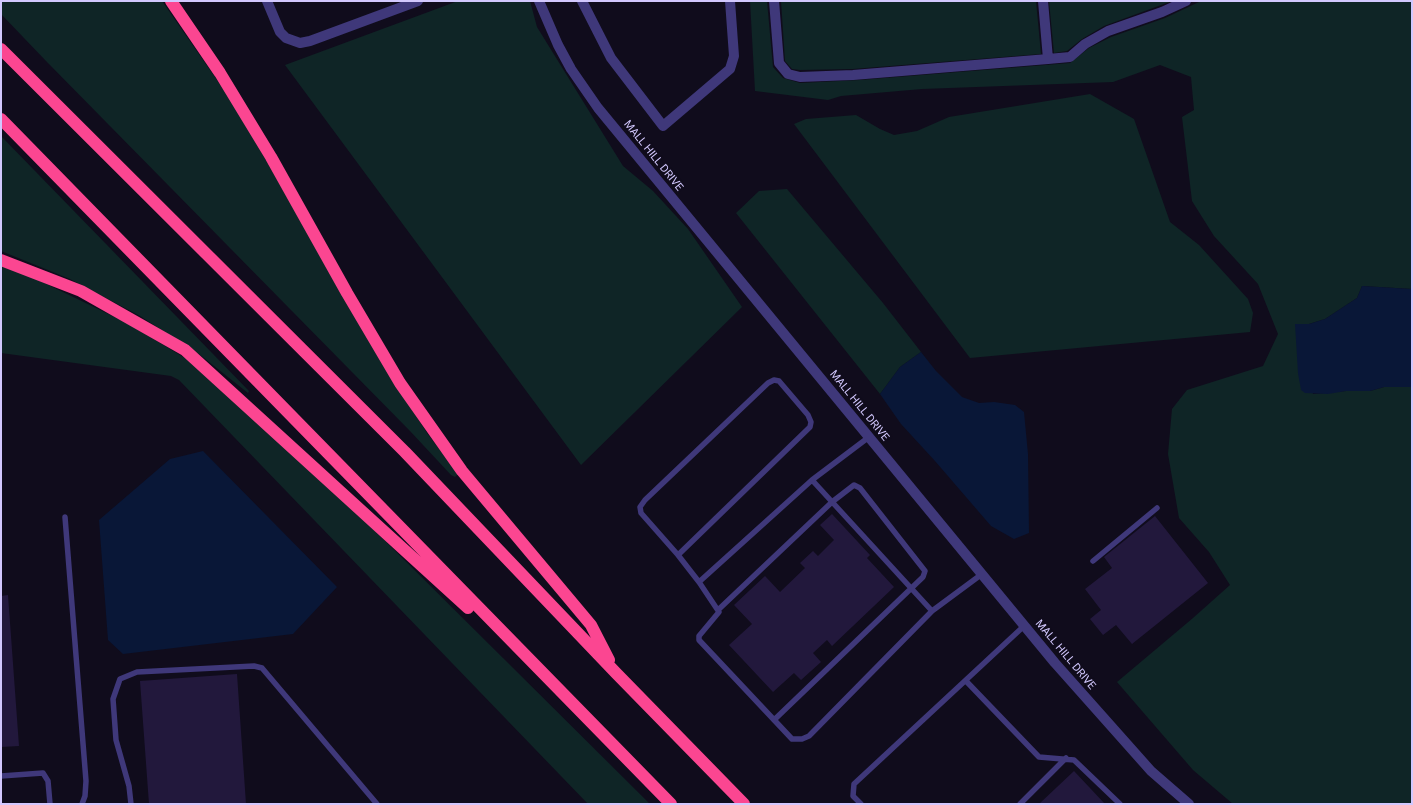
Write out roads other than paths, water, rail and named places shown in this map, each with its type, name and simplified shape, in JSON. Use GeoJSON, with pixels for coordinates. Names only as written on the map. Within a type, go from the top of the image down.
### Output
{"type":"FeatureCollection","features":[{"type":"Feature","properties":{"kind":"highway"},"geometry":{"type":"LineString","coordinates":[[171,1],[220,74],[271,157],[347,293],[400,383],[462,471],[591,625],[616,674]]}},
{"type":"Feature","properties":{"kind":"highway"},"geometry":{"type":"LineString","coordinates":[[1,49],[405,452],[616,674],[744,804]]}},
{"type":"Feature","properties":{"kind":"highway"},"geometry":{"type":"LineString","coordinates":[[1,120],[671,804]]}},
{"type":"Feature","properties":{"kind":"highway"},"geometry":{"type":"LineString","coordinates":[[1,260],[81,291],[185,350],[564,696]]}},
{"type":"Feature","properties":{"kind":"street"},"geometry":{"type":"LineString","coordinates":[[267,1],[280,32],[286,38],[300,43],[310,41],[418,1]]}},
{"type":"Feature","properties":{"kind":"street","name":"MALL HILL DRIVE"},"geometry":{"type":"LineString","coordinates":[[539,1],[561,51],[598,108],[1024,626],[1151,771],[1189,804]]}},
{"type":"Feature","properties":{"kind":"street"},"geometry":{"type":"LineString","coordinates":[[582,1],[611,58],[663,126],[730,69],[734,56],[730,1]]}},
{"type":"Feature","properties":{"kind":"street"},"geometry":{"type":"LineString","coordinates":[[774,1],[779,63],[788,74],[800,77],[853,75],[1070,57],[1085,44],[1108,31],[1162,12],[1186,1]]}},
{"type":"Feature","properties":{"kind":"street"},"geometry":{"type":"LineString","coordinates":[[1043,1],[1048,59]]}},
{"type":"Feature","properties":{"kind":"lane"},"geometry":{"type":"LineString","coordinates":[[678,555],[810,427],[811,422],[808,415],[779,381],[774,380],[768,383],[645,500],[640,507],[641,513],[678,555],[718,610]]}},
{"type":"Feature","properties":{"kind":"lane"},"geometry":{"type":"LineString","coordinates":[[699,582],[812,480],[869,437]]}},
{"type":"Feature","properties":{"kind":"lane"},"geometry":{"type":"LineString","coordinates":[[812,480],[932,611]]}},
{"type":"Feature","properties":{"kind":"lane"},"geometry":{"type":"LineString","coordinates":[[774,720],[924,576],[925,571],[860,488],[857,485],[851,486],[832,502],[718,610],[718,615],[699,636],[699,640],[774,720],[792,739],[802,739],[809,736],[932,611],[982,574]]}},
{"type":"Feature","properties":{"kind":"lane"},"geometry":{"type":"LineString","coordinates":[[1093,561],[1158,508]]}},
{"type":"Feature","properties":{"kind":"lane"},"geometry":{"type":"LineString","coordinates":[[65,517],[86,781],[85,796],[82,804]]}},
{"type":"Feature","properties":{"kind":"lane"},"geometry":{"type":"LineString","coordinates":[[861,804],[853,796],[854,784],[1024,626]]}},
{"type":"Feature","properties":{"kind":"lane"},"geometry":{"type":"LineString","coordinates":[[130,804],[128,786],[116,740],[113,699],[120,679],[137,672],[254,666],[262,668],[377,804]]}},
{"type":"Feature","properties":{"kind":"lane"},"geometry":{"type":"LineString","coordinates":[[966,681],[1039,757],[1066,758],[1074,760],[1120,804]]}},
{"type":"Feature","properties":{"kind":"lane"},"geometry":{"type":"LineString","coordinates":[[1020,804],[1066,758]]}},
{"type":"Feature","properties":{"kind":"lane"},"geometry":{"type":"LineString","coordinates":[[1,776],[43,773],[48,780],[50,804]]}},
{"type":"Feature","properties":{"kind":"water"},"geometry":{"type":"Polygon","coordinates":[[[1362,286],[1412,289],[1412,387],[1384,387],[1370,391],[1346,391],[1328,394],[1305,393],[1301,390],[1298,373],[1295,324],[1309,324],[1325,319],[1357,298],[1362,286]]]}},
{"type":"Feature","properties":{"kind":"water"},"geometry":{"type":"Polygon","coordinates":[[[921,352],[936,371],[962,397],[979,403],[994,402],[1015,405],[1024,412],[1028,454],[1029,533],[1014,539],[991,526],[901,424],[880,394],[900,367],[921,352]]]}},
{"type":"Feature","properties":{"kind":"water"},"geometry":{"type":"Polygon","coordinates":[[[203,451],[337,587],[293,634],[123,654],[108,640],[99,520],[170,459],[203,451]]]}}]}
